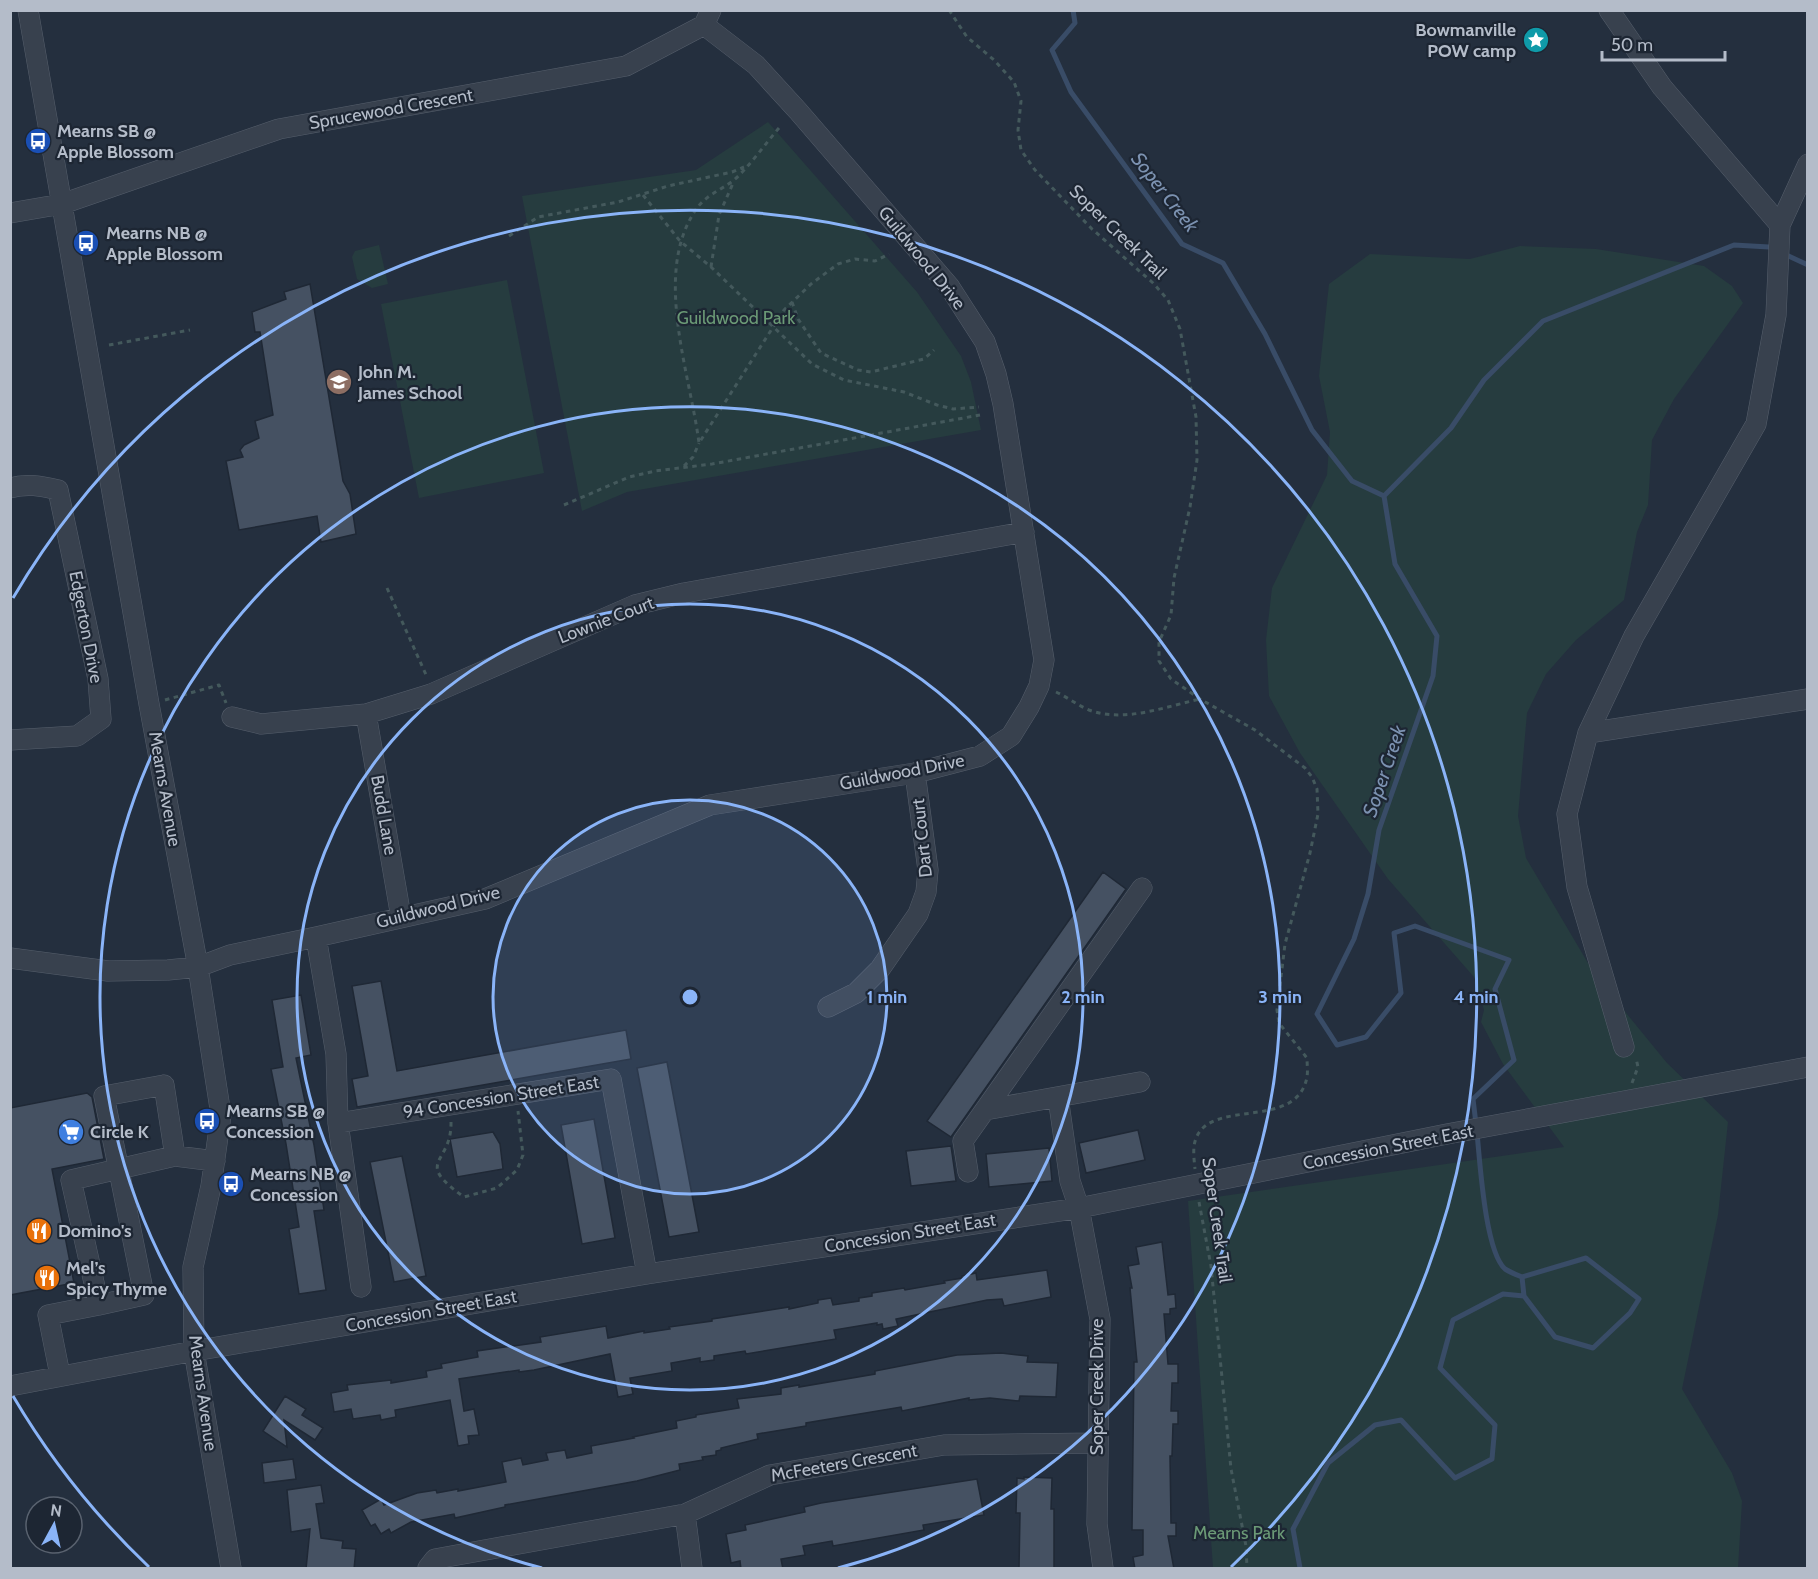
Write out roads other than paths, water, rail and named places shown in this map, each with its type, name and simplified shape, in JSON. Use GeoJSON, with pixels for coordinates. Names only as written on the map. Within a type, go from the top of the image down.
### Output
{"type":"FeatureCollection","features":[{"type":"Feature","properties":{"kind":"street","name":"Mearns Avenue"},"geometry":{"type":"LineString","coordinates":[[28,10],[149,704],[198,967],[221,1115],[211,1186],[193,1267],[194,1351],[231,1569]]}},
{"type":"Feature","properties":{"kind":"street"},"geometry":{"type":"LineString","coordinates":[[1609,10],[1662,87],[1780,225]]}},
{"type":"Feature","properties":{"kind":"street","name":"Sprucewood Crescent"},"geometry":{"type":"LineString","coordinates":[[10,213],[62,204],[279,129],[626,66],[708,18]]}},
{"type":"Feature","properties":{"kind":"street","name":"Guildwood Drive"},"geometry":{"type":"LineString","coordinates":[[10,958],[108,971],[198,967],[230,955],[485,899],[710,805],[915,773],[980,756],[1011,736],[1039,686],[1044,660],[996,374],[985,342],[949,286],[798,111],[756,65],[708,18]]}},
{"type":"Feature","properties":{"kind":"street"},"geometry":{"type":"LineString","coordinates":[[1624,1047],[1577,887],[1567,814],[1588,733],[1634,636],[1756,424],[1776,315],[1780,225],[1808,164]]}},
{"type":"Feature","properties":{"kind":"street","name":"Edgerton Drive"},"geometry":{"type":"LineString","coordinates":[[10,488],[23,484],[58,490],[98,679],[101,719],[77,736],[10,740]]}},
{"type":"Feature","properties":{"kind":"street","name":"Lownie Court"},"geometry":{"type":"LineString","coordinates":[[232,717],[261,724],[366,714],[431,694],[635,605],[684,593],[1024,532]]}},
{"type":"Feature","properties":{"kind":"street"},"geometry":{"type":"LineString","coordinates":[[1588,733],[1808,699]]}},
{"type":"Feature","properties":{"kind":"street","name":"Budd Lane"},"geometry":{"type":"LineString","coordinates":[[366,714],[401,917]]}},
{"type":"Feature","properties":{"kind":"street","name":"Dart Court"},"geometry":{"type":"LineString","coordinates":[[828,1007],[856,993],[880,969],[918,914],[926,892],[928,870],[915,773]]}},
{"type":"Feature","properties":{"kind":"street"},"geometry":{"type":"LineString","coordinates":[[968,1172],[963,1141],[1142,888]]}},
{"type":"Feature","properties":{"kind":"street"},"geometry":{"type":"LineString","coordinates":[[316,937],[336,1053],[338,1123],[361,1287]]}},
{"type":"Feature","properties":{"kind":"street","name":"Concession Street East"},"geometry":{"type":"LineString","coordinates":[[10,1386],[194,1351],[647,1274],[1078,1208],[1447,1134],[1808,1067]]}},
{"type":"Feature","properties":{"kind":"street","name":"94 Concession Street East"},"geometry":{"type":"LineString","coordinates":[[338,1123],[610,1079],[647,1274]]}},
{"type":"Feature","properties":{"kind":"street"},"geometry":{"type":"LineString","coordinates":[[985,1110],[1140,1082]]}},
{"type":"Feature","properties":{"kind":"street"},"geometry":{"type":"LineString","coordinates":[[60,1375],[48,1315],[144,1295],[104,1096],[164,1085],[175,1156]]}},
{"type":"Feature","properties":{"kind":"street","name":"Soper Creek Drive"},"geometry":{"type":"LineString","coordinates":[[1058,1097],[1070,1181],[1078,1208],[1100,1319],[1097,1524],[1103,1569]]}},
{"type":"Feature","properties":{"kind":"street"},"geometry":{"type":"LineString","coordinates":[[99,1305],[71,1180],[175,1156],[215,1161]]}},
{"type":"Feature","properties":{"kind":"street","name":"McFeeters Crescent"},"geometry":{"type":"LineString","coordinates":[[428,1569],[435,1559],[685,1514],[770,1475],[944,1445],[1097,1443]]}},
{"type":"Feature","properties":{"kind":"street"},"geometry":{"type":"LineString","coordinates":[[685,1514],[692,1569]]}},
{"type":"Feature","properties":{"kind":"waterway","name":"Soper Creek"},"geometry":{"type":"LineString","coordinates":[[1073,10],[1075,23],[1052,50],[1071,92],[1182,244],[1223,263],[1265,334],[1312,430],[1352,481],[1384,496]]}},
{"type":"Feature","properties":{"kind":"waterway"},"geometry":{"type":"LineString","coordinates":[[1384,496],[1451,428],[1484,380],[1543,321],[1734,245],[1774,249]]}},
{"type":"Feature","properties":{"kind":"waterway"},"geometry":{"type":"LineString","coordinates":[[1782,253],[1808,265]]}},
{"type":"Feature","properties":{"kind":"waterway","name":"Soper Creek"},"geometry":{"type":"LineString","coordinates":[[1384,496],[1395,564],[1437,636],[1433,676],[1379,830],[1368,894],[1354,939],[1317,1014],[1337,1045],[1366,1037],[1401,993],[1394,933],[1415,926],[1509,960],[1495,989],[1514,1060],[1473,1099],[1476,1124]]}},
{"type":"Feature","properties":{"kind":"waterway","name":"Soper Creek"},"geometry":{"type":"LineString","coordinates":[[1300,1568],[1293,1529],[1328,1463],[1375,1425],[1401,1420],[1455,1478],[1492,1459],[1495,1425],[1440,1368],[1453,1320],[1503,1294],[1524,1296],[1522,1277],[1505,1269],[1498,1259],[1493,1244],[1488,1226],[1477,1133]]}},
{"type":"Feature","properties":{"kind":"waterway","name":"Soper Creek"},"geometry":{"type":"LineString","coordinates":[[1522,1277],[1586,1258],[1639,1299],[1630,1313],[1593,1348],[1555,1337],[1524,1296]]}},
{"type":"Feature","properties":{"kind":"place","name":"Bowmanville POW camp"},"geometry":{"type":"Point","coordinates":[1536,40]}},
{"type":"Feature","properties":{"kind":"place","name":"Mearns SB @ Apple Blossom"},"geometry":{"type":"Point","coordinates":[38,141]}},
{"type":"Feature","properties":{"kind":"place","name":"Mearns NB @ Apple Blossom"},"geometry":{"type":"Point","coordinates":[86,243]}},
{"type":"Feature","properties":{"kind":"place","name":"John M. James School"},"geometry":{"type":"Point","coordinates":[339,382]}},
{"type":"Feature","properties":{"kind":"place","name":"Mearns SB @ Concession"},"geometry":{"type":"Point","coordinates":[207,1121]}},
{"type":"Feature","properties":{"kind":"place","name":"Circle K"},"geometry":{"type":"Point","coordinates":[71,1132]}},
{"type":"Feature","properties":{"kind":"place","name":"Mearns NB @ Concession"},"geometry":{"type":"Point","coordinates":[231,1184]}},
{"type":"Feature","properties":{"kind":"place","name":"Domino's"},"geometry":{"type":"Point","coordinates":[39,1231]}},
{"type":"Feature","properties":{"kind":"place","name":"Mel’s Spicy Thyme"},"geometry":{"type":"Point","coordinates":[47,1278]}},
{"type":"Feature","properties":{"kind":"park label","name":"Guildwood Park"},"geometry":{"type":"Point","coordinates":[736,318]}},
{"type":"Feature","properties":{"kind":"park label","name":"Mearns Park"},"geometry":{"type":"Point","coordinates":[1239,1533]}}]}
